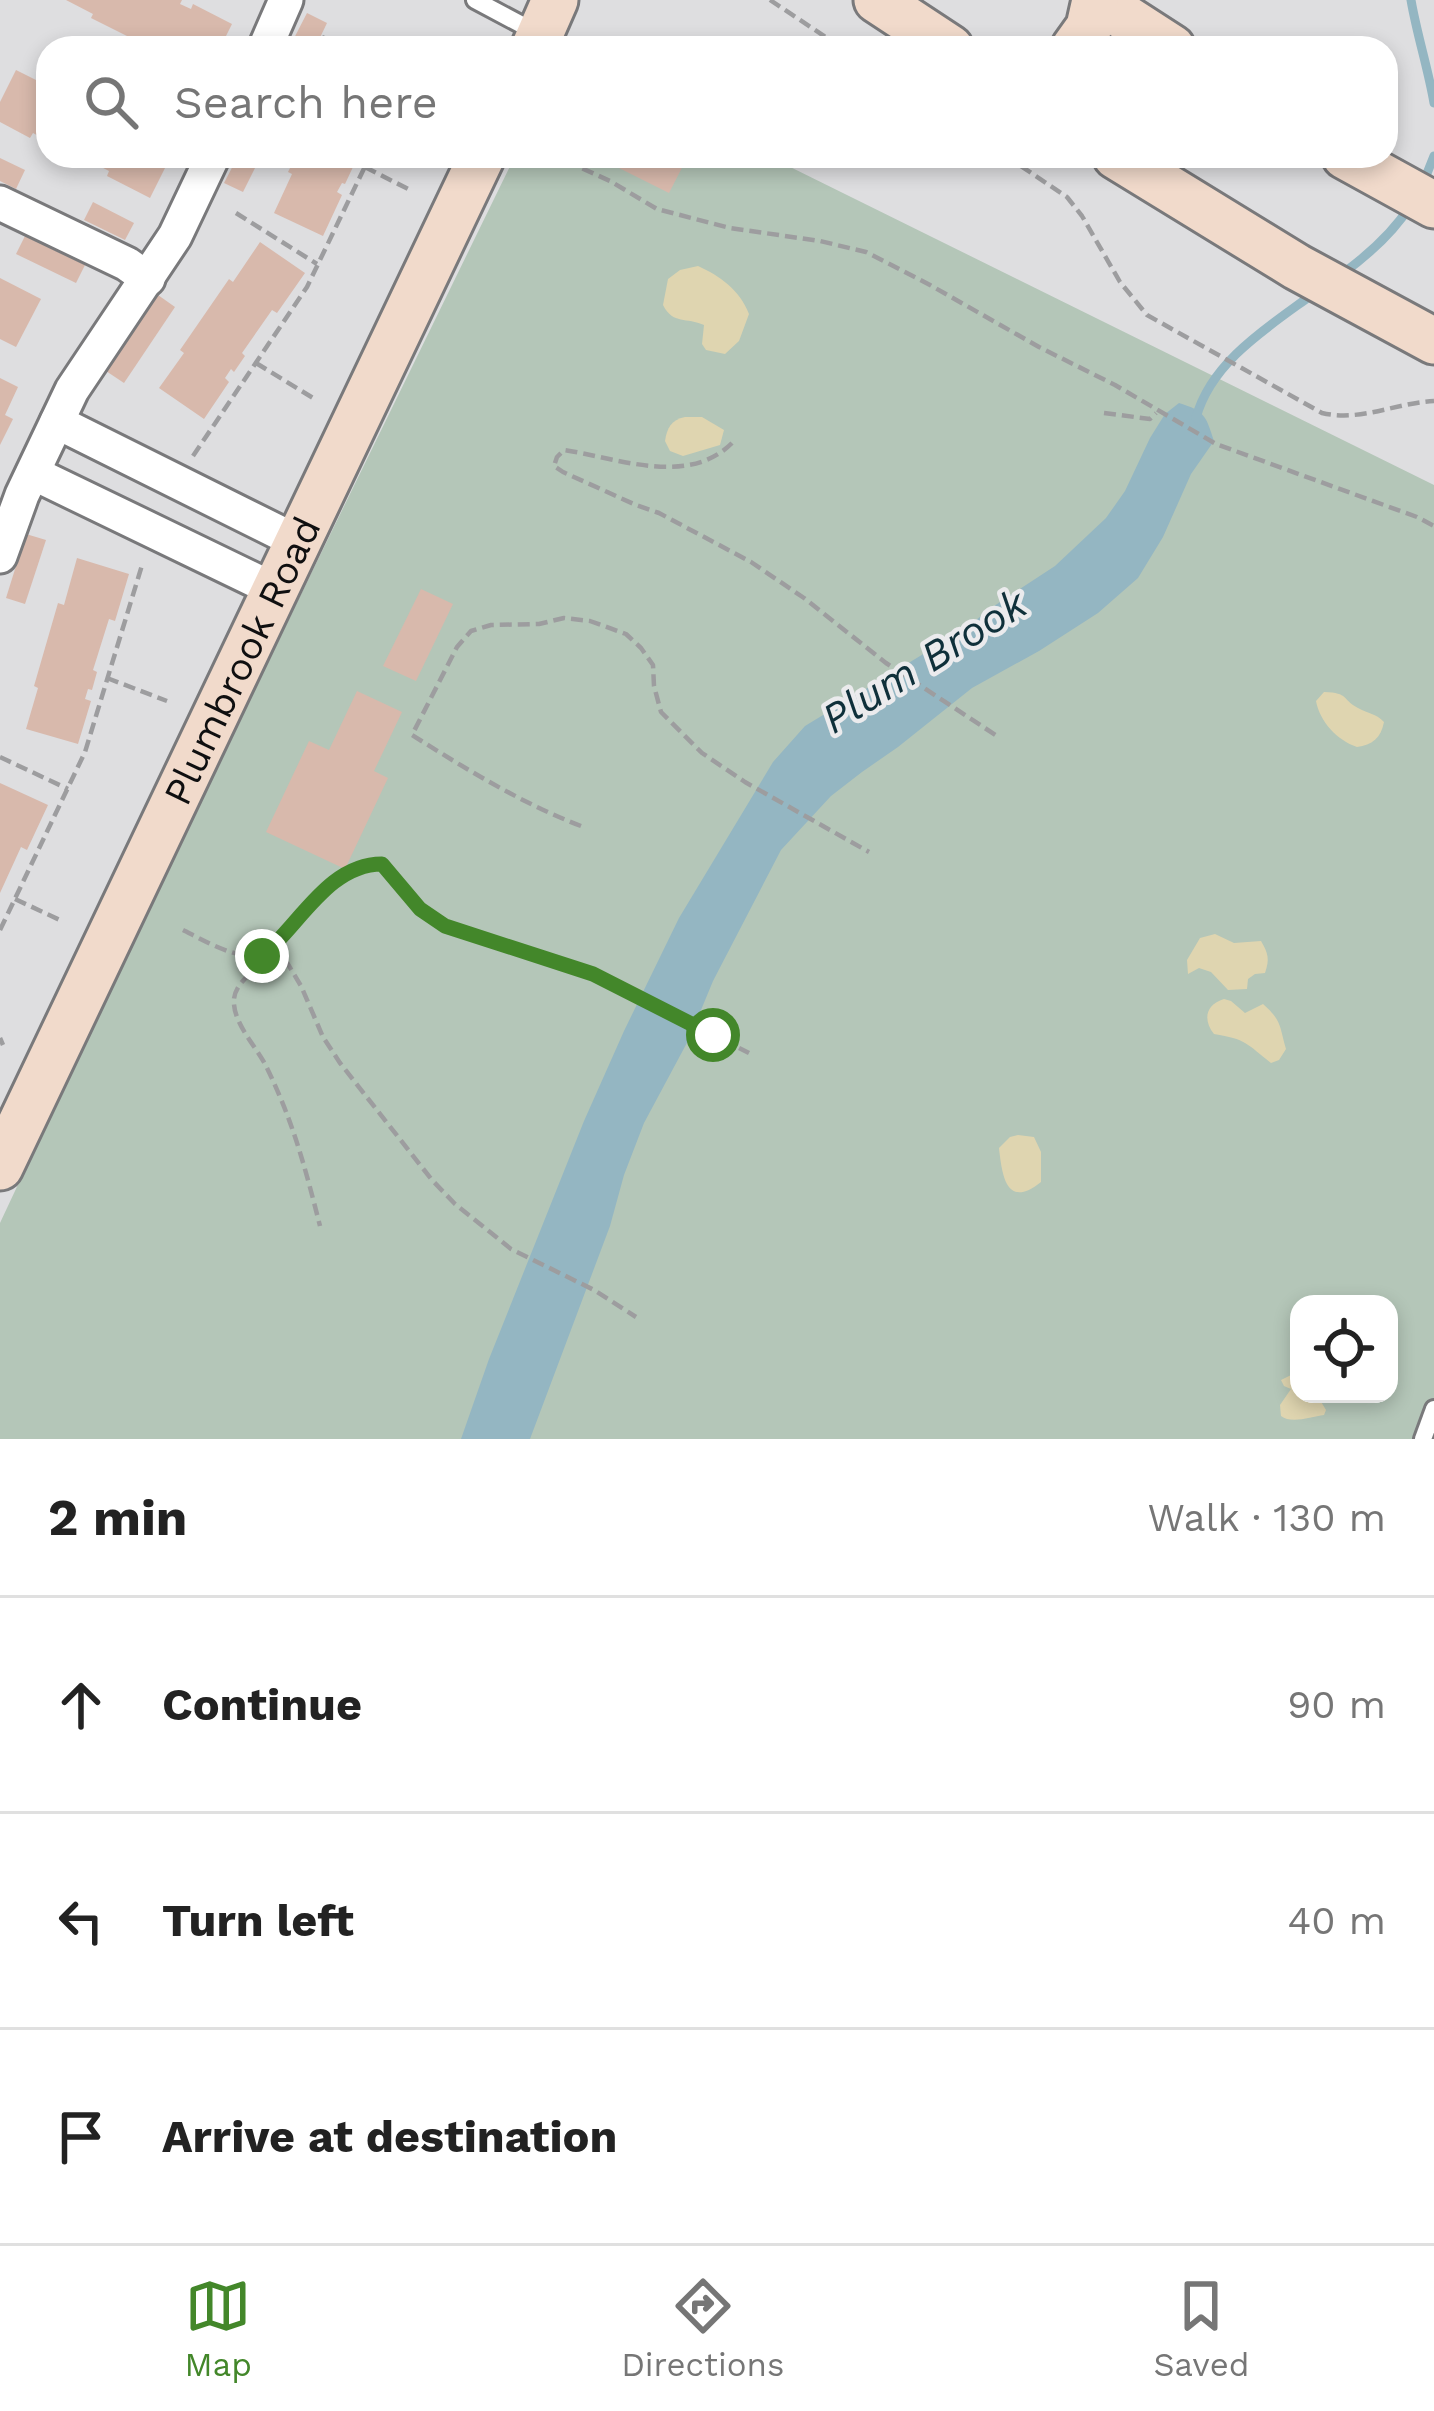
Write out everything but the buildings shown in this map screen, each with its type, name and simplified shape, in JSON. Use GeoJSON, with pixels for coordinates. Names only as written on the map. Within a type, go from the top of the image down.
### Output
{"type":"FeatureCollection","features":[{"type":"Feature","properties":{"kind":"street"},"geometry":{"type":"LineString","coordinates":[[271,36],[286,0]]}},
{"type":"Feature","properties":{"kind":"street"},"geometry":{"type":"LineString","coordinates":[[877,0],[932,36]]}},
{"type":"Feature","properties":{"kind":"street"},"geometry":{"type":"LineString","coordinates":[[1083,36],[1096,0],[1153,36]]}},
{"type":"Feature","properties":{"kind":"street"},"geometry":{"type":"LineString","coordinates":[[0,556],[57,422],[88,364],[175,236],[207,168]]}},
{"type":"Feature","properties":{"kind":"street","name":"Plumbrook Road"},"geometry":{"type":"LineString","coordinates":[[0,1167],[476,168]]}},
{"type":"Feature","properties":{"kind":"street"},"geometry":{"type":"LineString","coordinates":[[1136,168],[1228,226],[1434,341]]}},
{"type":"Feature","properties":{"kind":"street"},"geometry":{"type":"LineString","coordinates":[[1367,168],[1431,203]]}},
{"type":"Feature","properties":{"kind":"street"},"geometry":{"type":"LineString","coordinates":[[0,203],[148,279]]}},
{"type":"Feature","properties":{"kind":"street"},"geometry":{"type":"LineString","coordinates":[[57,422],[296,541]]}},
{"type":"Feature","properties":{"kind":"street"},"geometry":{"type":"LineString","coordinates":[[32,473],[273,589]]}},
{"type":"Feature","properties":{"kind":"lane"},"geometry":{"type":"LineString","coordinates":[[475,0],[543,27]]}},
{"type":"Feature","properties":{"kind":"lane"},"geometry":{"type":"LineString","coordinates":[[1423,1439],[1434,1409]]}},
{"type":"Feature","properties":{"kind":"path"},"geometry":{"type":"LineString","coordinates":[[770,0],[824,36]]}},
{"type":"Feature","properties":{"kind":"path"},"geometry":{"type":"LineString","coordinates":[[191,460],[319,265],[365,168]]}},
{"type":"Feature","properties":{"kind":"path"},"geometry":{"type":"LineString","coordinates":[[367,168],[412,191]]}},
{"type":"Feature","properties":{"kind":"path"},"geometry":{"type":"LineString","coordinates":[[581,168],[657,209],[730,228],[866,252],[1209,440],[1434,526]]}},
{"type":"Feature","properties":{"kind":"path"},"geometry":{"type":"LineString","coordinates":[[1024,168],[1067,197],[1133,300],[1177,334],[1303,404],[1341,417],[1434,401]]}},
{"type":"Feature","properties":{"kind":"path"},"geometry":{"type":"LineString","coordinates":[[236,213],[319,265]]}},
{"type":"Feature","properties":{"kind":"path"},"geometry":{"type":"LineString","coordinates":[[256,363],[313,398]]}},
{"type":"Feature","properties":{"kind":"path"},"geometry":{"type":"LineString","coordinates":[[1105,413],[1150,419],[1159,412]]}},
{"type":"Feature","properties":{"kind":"path"},"geometry":{"type":"LineString","coordinates":[[732,443],[698,465],[686,467],[564,450],[554,466],[659,513],[751,562],[886,663],[997,736]]}},
{"type":"Feature","properties":{"kind":"path"},"geometry":{"type":"LineString","coordinates":[[0,930],[86,752],[145,557]]}},
{"type":"Feature","properties":{"kind":"path"},"geometry":{"type":"LineString","coordinates":[[580,826],[497,787],[412,735],[457,647],[471,631],[564,618],[626,634],[653,665],[661,712],[702,753],[868,852]]}},
{"type":"Feature","properties":{"kind":"path"},"geometry":{"type":"LineString","coordinates":[[107,678],[167,701]]}},
{"type":"Feature","properties":{"kind":"path"},"geometry":{"type":"LineString","coordinates":[[0,757],[68,789]]}},
{"type":"Feature","properties":{"kind":"path"},"geometry":{"type":"LineString","coordinates":[[183,930],[214,947],[262,956],[323,891],[367,864],[382,864],[420,909],[445,926],[564,963],[633,992],[749,1053]]}},
{"type":"Feature","properties":{"kind":"path"},"geometry":{"type":"LineString","coordinates":[[15,899],[62,921]]}},
{"type":"Feature","properties":{"kind":"path"},"geometry":{"type":"LineString","coordinates":[[276,944],[332,1050],[455,1204],[511,1249],[594,1290],[636,1317]]}},
{"type":"Feature","properties":{"kind":"path"},"geometry":{"type":"LineString","coordinates":[[280,954],[240,983],[234,1000],[242,1026],[297,1136],[320,1226]]}},
{"type":"Feature","properties":{"kind":"green space"},"geometry":{"type":"Polygon","coordinates":[[[509,168],[792,168],[1434,485],[1434,1439],[0,1439],[0,1223],[142,920],[509,168]]]}},
{"type":"Feature","properties":{"kind":"sand"},"geometry":{"type":"Polygon","coordinates":[[[698,266],[728,285],[749,314],[739,341],[725,354],[706,350],[704,325],[676,318],[663,305],[668,279],[698,266]]]}},
{"type":"Feature","properties":{"kind":"sand"},"geometry":{"type":"Polygon","coordinates":[[[685,417],[702,417],[724,430],[720,445],[683,456],[670,451],[665,441],[669,428],[685,417]]]}},
{"type":"Feature","properties":{"kind":"sand"},"geometry":{"type":"Polygon","coordinates":[[[1324,692],[1342,695],[1381,719],[1378,736],[1357,747],[1336,735],[1318,709],[1316,701],[1324,692]]]}},
{"type":"Feature","properties":{"kind":"sand"},"geometry":{"type":"Polygon","coordinates":[[[1215,934],[1234,943],[1261,941],[1267,968],[1248,979],[1247,989],[1228,990],[1211,972],[1199,968],[1188,974],[1187,960],[1200,938],[1215,934]]]}},
{"type":"Feature","properties":{"kind":"sand"},"geometry":{"type":"Polygon","coordinates":[[[1224,999],[1245,1013],[1263,1004],[1269,1010],[1286,1049],[1279,1060],[1271,1063],[1246,1043],[1214,1034],[1208,1014],[1224,999]]]}},
{"type":"Feature","properties":{"kind":"sand"},"geometry":{"type":"Polygon","coordinates":[[[1018,1135],[1034,1137],[1041,1152],[1041,1182],[1020,1192],[1008,1186],[999,1148],[1018,1135]]]}},
{"type":"Feature","properties":{"kind":"sand"},"geometry":{"type":"Polygon","coordinates":[[[1290,1390],[1290,1403],[1322,1403],[1326,1410],[1324,1415],[1296,1420],[1281,1416],[1280,1405],[1290,1390]]]}},
{"type":"Feature","properties":{"kind":"water"},"geometry":{"type":"Polygon","coordinates":[[[1179,403],[1203,416],[1214,441],[1191,474],[1163,537],[1138,578],[1098,613],[972,688],[831,796],[781,850],[644,1123],[530,1439],[461,1439],[584,1121],[624,1031],[679,918],[773,762],[805,726],[966,628],[1055,566],[1106,518],[1165,414],[1179,403]]]}},
{"type":"Feature","properties":{"kind":"waterway","name":"Plum Brook"},"geometry":{"type":"LineString","coordinates":[[1411,0],[1434,103]]}},
{"type":"Feature","properties":{"kind":"waterway","name":"Plum Brook"},"geometry":{"type":"LineString","coordinates":[[1422,186],[1434,156]]}},
{"type":"Feature","properties":{"kind":"waterway","name":"Plum Brook"},"geometry":{"type":"LineString","coordinates":[[1342,274],[1379,243],[1410,206]]}},
{"type":"Feature","properties":{"kind":"waterway","name":"Plum Brook"},"geometry":{"type":"LineString","coordinates":[[1196,418],[1203,398],[1228,363],[1313,294]]}},
{"type":"Feature","properties":{"kind":"route"},"geometry":{"type":"LineString","coordinates":[[262,956],[323,891],[367,864],[382,864],[420,909],[445,926],[593,974],[713,1035]]}}]}
